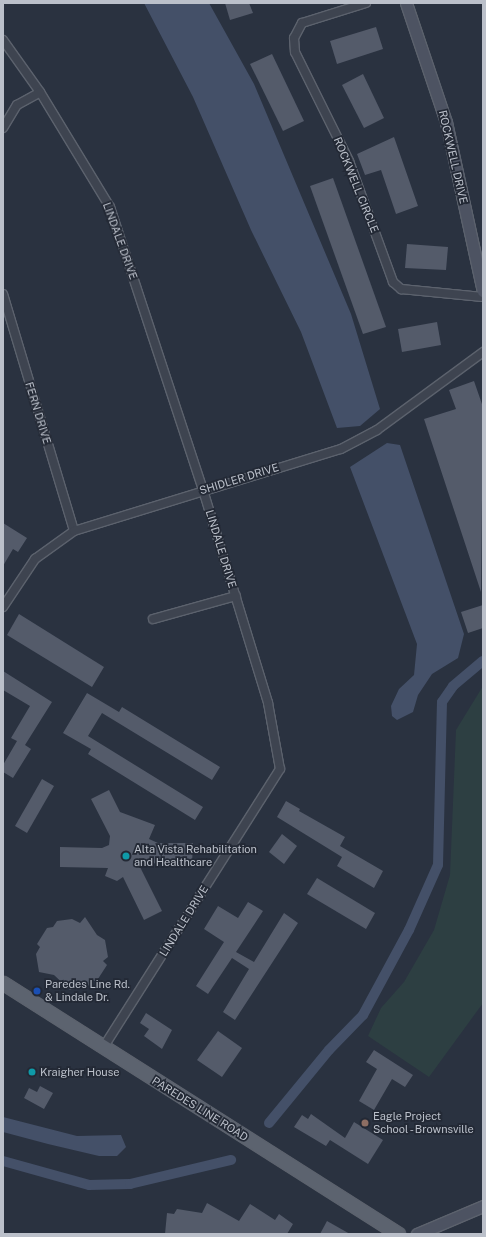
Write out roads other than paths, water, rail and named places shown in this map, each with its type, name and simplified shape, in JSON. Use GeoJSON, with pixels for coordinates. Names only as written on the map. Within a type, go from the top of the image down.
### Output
{"type":"FeatureCollection","features":[{"type":"Feature","properties":{"kind":"main road","name":"PAREDES LINE ROAD"},"geometry":{"type":"LineString","coordinates":[[3,983],[103,1048],[398,1234]]}},
{"type":"Feature","properties":{"kind":"street","name":"ROCKWELL CIRCLE"},"geometry":{"type":"LineString","coordinates":[[366,3],[302,23],[294,38],[295,52],[349,161],[393,282],[401,289],[483,297]]}},
{"type":"Feature","properties":{"kind":"street","name":"ROCKWELL DRIVE"},"geometry":{"type":"LineString","coordinates":[[406,3],[446,122],[483,291]]}},
{"type":"Feature","properties":{"kind":"street","name":"LINDALE DRIVE"},"geometry":{"type":"LineString","coordinates":[[3,40],[40,92],[110,207],[203,490],[236,596],[268,703],[280,769],[103,1048]]}},
{"type":"Feature","properties":{"kind":"street"},"geometry":{"type":"LineString","coordinates":[[3,128],[17,105],[40,92]]}},
{"type":"Feature","properties":{"kind":"street","name":"FERN DRIVE"},"geometry":{"type":"LineString","coordinates":[[3,294],[74,531]]}},
{"type":"Feature","properties":{"kind":"street","name":"SHIDLER DRIVE"},"geometry":{"type":"LineString","coordinates":[[3,607],[35,559],[74,531],[203,490],[341,449],[362,439],[483,352]]}},
{"type":"Feature","properties":{"kind":"street"},"geometry":{"type":"LineString","coordinates":[[153,619],[236,596]]}},
{"type":"Feature","properties":{"kind":"street"},"geometry":{"type":"LineString","coordinates":[[417,1234],[483,1206]]}},
{"type":"Feature","properties":{"kind":"water"},"geometry":{"type":"Polygon","coordinates":[[[144,3],[209,3],[254,84],[351,314],[380,409],[360,426],[337,428],[301,332],[251,230],[193,97],[144,3]]]}},
{"type":"Feature","properties":{"kind":"water"},"geometry":{"type":"Polygon","coordinates":[[[387,443],[400,445],[464,634],[458,658],[432,674],[418,695],[413,712],[397,720],[392,716],[391,706],[399,689],[414,675],[417,644],[350,467],[387,443]]]}},
{"type":"Feature","properties":{"kind":"water"},"geometry":{"type":"Polygon","coordinates":[[[3,1117],[77,1136],[121,1135],[126,1147],[117,1156],[99,1156],[48,1144],[3,1132],[3,1117]]]}},
{"type":"Feature","properties":{"kind":"waterway"},"geometry":{"type":"LineString","coordinates":[[269,1123],[329,1050],[363,1015],[409,930],[438,865],[442,702],[453,686],[483,661]]}},
{"type":"Feature","properties":{"kind":"waterway"},"geometry":{"type":"LineString","coordinates":[[3,1161],[89,1185],[130,1184],[231,1160]]}},
{"type":"Feature","properties":{"kind":"place","name":"Alta Vista Rehabilitation and Healthcare"},"geometry":{"type":"Point","coordinates":[126,856]}},
{"type":"Feature","properties":{"kind":"place","name":"Paredes Line Rd. & Lindale Dr."},"geometry":{"type":"Point","coordinates":[37,991]}},
{"type":"Feature","properties":{"kind":"place","name":"Kraigher House"},"geometry":{"type":"Point","coordinates":[32,1072]}},
{"type":"Feature","properties":{"kind":"place","name":"Eagle Project School - Brownsville"},"geometry":{"type":"Point","coordinates":[365,1123]}}]}
